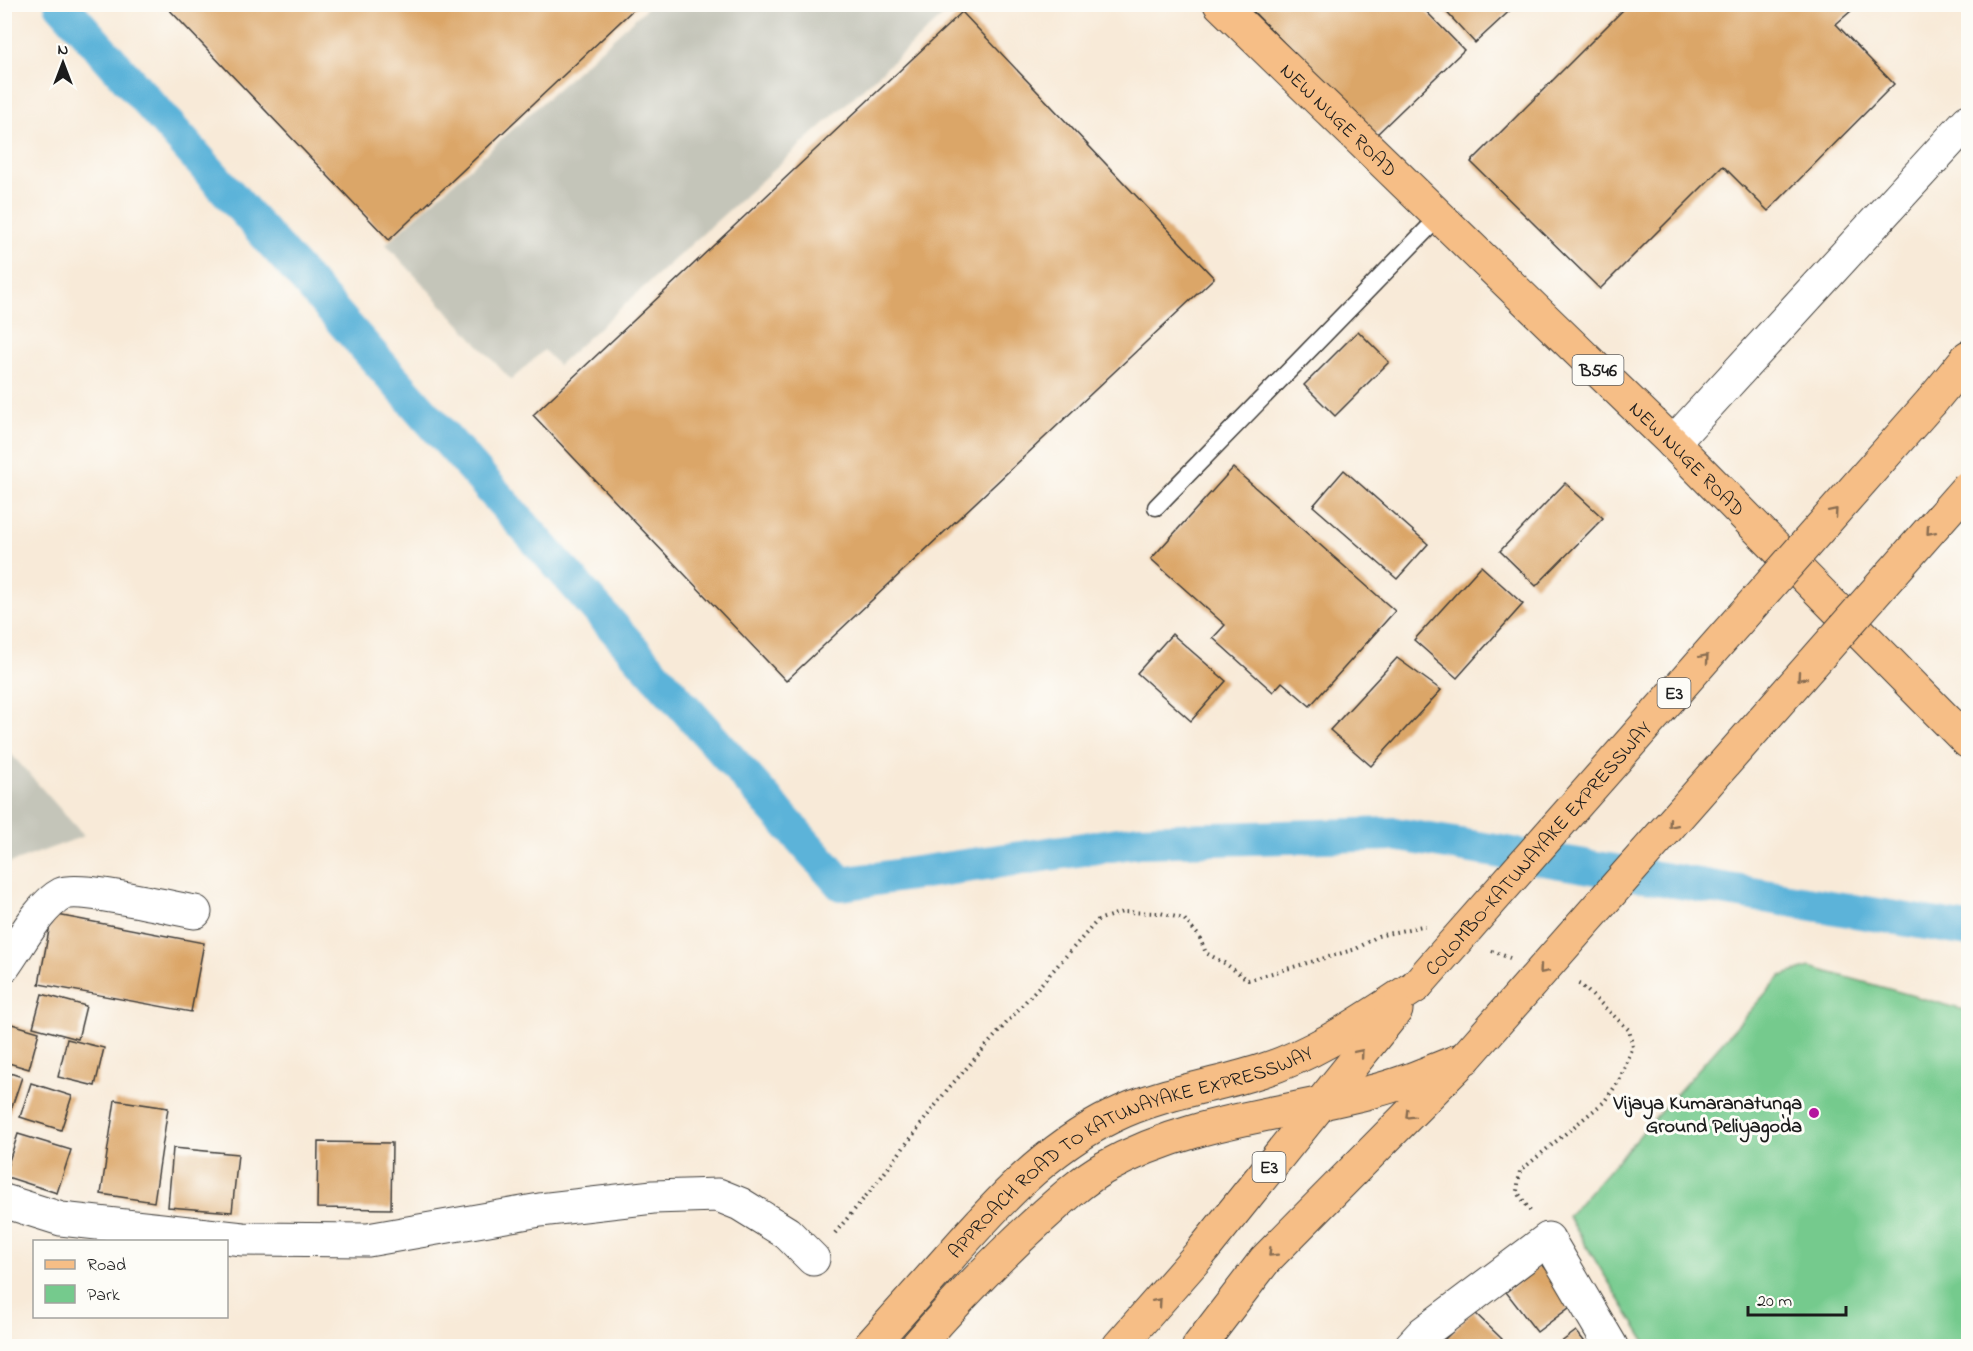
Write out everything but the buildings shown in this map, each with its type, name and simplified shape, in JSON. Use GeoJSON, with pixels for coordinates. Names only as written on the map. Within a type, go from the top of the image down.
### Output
{"type":"FeatureCollection","features":[{"type":"Feature","properties":{"kind":"main road","name":"NEW NUGE ROAD"},"geometry":{"type":"LineString","coordinates":[[1220,4],[1673,443],[1968,742]]}},
{"type":"Feature","properties":{"kind":"main road","name":"COLOMBO-KATUNAYAKE EXPRESSWAY"},"geometry":{"type":"LineString","coordinates":[[1119,1347],[1199,1255],[1319,1103],[1416,986],[1932,401],[1968,357]]}},
{"type":"Feature","properties":{"kind":"main road"},"geometry":{"type":"LineString","coordinates":[[1199,1347],[1265,1260],[1465,1058],[1968,487]]}},
{"type":"Feature","properties":{"kind":"main road","name":"APPROACH ROAD TO KATUNAYAKE EXPRESSWAY"},"geometry":{"type":"LineString","coordinates":[[870,1347],[993,1210],[1038,1164],[1074,1137],[1114,1115],[1156,1099],[1261,1071],[1303,1055],[1416,986]]}},
{"type":"Feature","properties":{"kind":"main road","name":"APPROACH ROAD TO KATUNAYAKE EXPRESSWAY"},"geometry":{"type":"LineString","coordinates":[[917,1347],[984,1272],[1065,1197],[1103,1168],[1174,1136],[1212,1124],[1368,1093],[1465,1058]]}},
{"type":"Feature","properties":{"kind":"street"},"geometry":{"type":"LineString","coordinates":[[1673,443],[1968,121]]}},
{"type":"Feature","properties":{"kind":"street"},"geometry":{"type":"LineString","coordinates":[[4,966],[45,908],[64,893],[90,893],[195,912]]}},
{"type":"Feature","properties":{"kind":"street"},"geometry":{"type":"LineString","coordinates":[[4,1202],[61,1219],[243,1239],[368,1240],[540,1210],[652,1197],[718,1195],[740,1204],[787,1233],[813,1259]]}},
{"type":"Feature","properties":{"kind":"street"},"geometry":{"type":"LineString","coordinates":[[1412,1347],[1423,1333],[1548,1239],[1611,1347]]}},
{"type":"Feature","properties":{"kind":"lane"},"geometry":{"type":"LineString","coordinates":[[1156,507],[1439,217]]}},
{"type":"Feature","properties":{"kind":"path"},"geometry":{"type":"LineString","coordinates":[[813,1259],[876,1184],[947,1090],[1098,920],[1122,912],[1160,913],[1184,919],[1199,936],[1206,953],[1248,980],[1356,949],[1378,936]]}},
{"type":"Feature","properties":{"kind":"path"},"geometry":{"type":"LineString","coordinates":[[1548,1239],[1518,1191],[1520,1171],[1604,1102],[1619,1081],[1634,1047],[1629,1030],[1581,985],[1569,980]]}},
{"type":"Feature","properties":{"kind":"shaded area"},"geometry":{"type":"Polygon","coordinates":[[[650,5],[955,5],[558,365],[544,350],[511,380],[386,244],[650,5]]]}},
{"type":"Feature","properties":{"kind":"shaded area"},"geometry":{"type":"Polygon","coordinates":[[[5,747],[84,836],[5,865],[5,747]]]}},
{"type":"Feature","properties":{"kind":"green space","name":"Vijaya Kumaranatunga Ground Peliyagoda"},"geometry":{"type":"Polygon","coordinates":[[[1810,967],[1968,1011],[1968,1346],[1648,1346],[1568,1216],[1781,976],[1810,967]]]}},
{"type":"Feature","properties":{"kind":"waterway"},"geometry":{"type":"LineString","coordinates":[[61,4],[841,884],[1139,841],[1394,834],[1968,930]]}},
{"type":"Feature","properties":{"kind":"place","name":"Vijaya Kumaranatunga Ground Peliyagoda"},"geometry":{"type":"Point","coordinates":[1814,1113]}}]}
